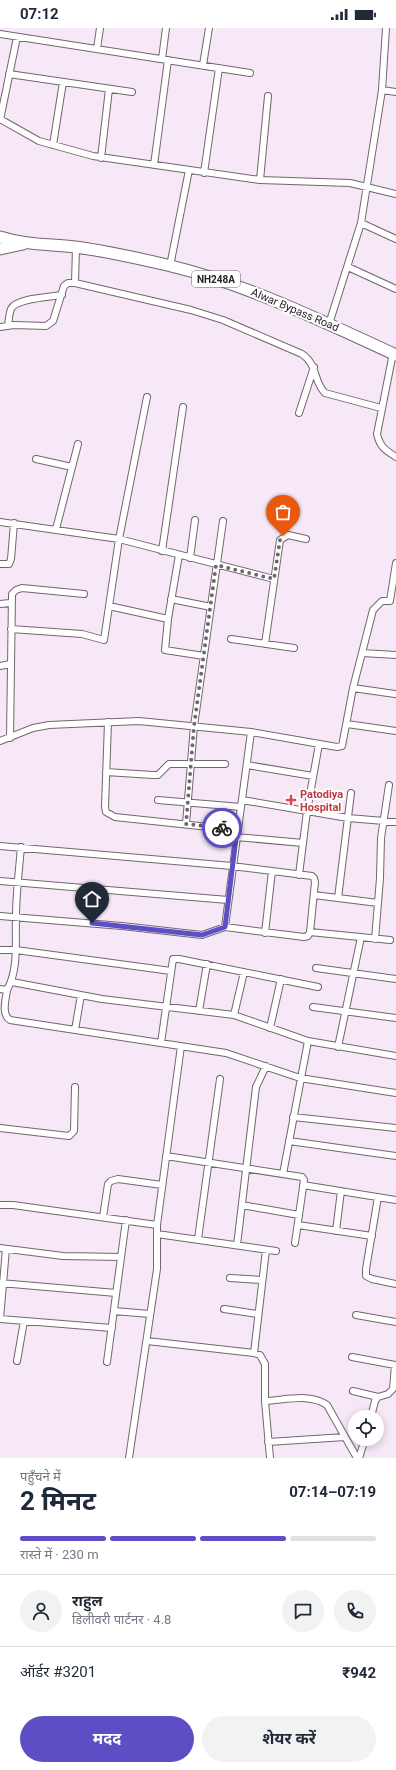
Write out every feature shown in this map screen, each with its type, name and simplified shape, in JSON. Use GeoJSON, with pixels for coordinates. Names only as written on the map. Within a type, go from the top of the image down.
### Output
{"type":"FeatureCollection","features":[{"type":"Feature","properties":{"kind":"highway","name":"NH248A"},"geometry":{"type":"LineString","coordinates":[[0,237],[26,244]]}},
{"type":"Feature","properties":{"kind":"highway","name":"Alwar Bypass Road"},"geometry":{"type":"LineString","coordinates":[[26,244],[76,247],[121,255],[170,266],[237,286],[330,324],[394,354]]}},
{"type":"Feature","properties":{"kind":"highway","name":"NH248A"},"geometry":{"type":"LineString","coordinates":[[0,249],[26,244]]}},
{"type":"Feature","properties":{"kind":"street"},"geometry":{"type":"LineString","coordinates":[[97,49],[100,28]]}},
{"type":"Feature","properties":{"kind":"street"},"geometry":{"type":"LineString","coordinates":[[154,165],[165,60],[166,28]]}},
{"type":"Feature","properties":{"kind":"street"},"geometry":{"type":"LineString","coordinates":[[203,66],[209,28]]}},
{"type":"Feature","properties":{"kind":"street"},"geometry":{"type":"LineString","coordinates":[[330,324],[361,223],[382,90],[386,28]]}},
{"type":"Feature","properties":{"kind":"street"},"geometry":{"type":"LineString","coordinates":[[0,34],[250,73]]}},
{"type":"Feature","properties":{"kind":"street"},"geometry":{"type":"LineString","coordinates":[[16,36],[0,119],[40,141],[101,158],[260,180],[350,184],[396,194]]}},
{"type":"Feature","properties":{"kind":"street"},"geometry":{"type":"LineString","coordinates":[[204,173],[219,68]]}},
{"type":"Feature","properties":{"kind":"street"},"geometry":{"type":"LineString","coordinates":[[9,74],[132,92]]}},
{"type":"Feature","properties":{"kind":"street"},"geometry":{"type":"LineString","coordinates":[[53,145],[63,82]]}},
{"type":"Feature","properties":{"kind":"street"},"geometry":{"type":"LineString","coordinates":[[101,158],[109,89]]}},
{"type":"Feature","properties":{"kind":"street"},"geometry":{"type":"LineString","coordinates":[[382,90],[396,92]]}},
{"type":"Feature","properties":{"kind":"street"},"geometry":{"type":"LineString","coordinates":[[260,180],[268,96]]}},
{"type":"Feature","properties":{"kind":"street"},"geometry":{"type":"LineString","coordinates":[[170,266],[189,170]]}},
{"type":"Feature","properties":{"kind":"street"},"geometry":{"type":"LineString","coordinates":[[361,223],[396,239]]}},
{"type":"Feature","properties":{"kind":"street"},"geometry":{"type":"LineString","coordinates":[[75,283],[76,247]]}},
{"type":"Feature","properties":{"kind":"street"},"geometry":{"type":"LineString","coordinates":[[348,267],[396,289]]}},
{"type":"Feature","properties":{"kind":"street"},"geometry":{"type":"LineString","coordinates":[[0,327],[8,325],[46,326],[51,324],[64,286],[68,283],[75,283],[191,310],[222,320],[302,354],[310,359],[320,388],[324,393],[381,408]]}},
{"type":"Feature","properties":{"kind":"street"},"geometry":{"type":"LineString","coordinates":[[8,325],[12,309],[16,304],[23,301],[62,295]]}},
{"type":"Feature","properties":{"kind":"street"},"geometry":{"type":"LineString","coordinates":[[394,354],[381,408],[377,434],[382,448],[396,457]]}},
{"type":"Feature","properties":{"kind":"street"},"geometry":{"type":"LineString","coordinates":[[299,413],[314,367]]}},
{"type":"Feature","properties":{"kind":"street"},"geometry":{"type":"LineString","coordinates":[[11,629],[82,634],[104,640],[119,539],[147,397]]}},
{"type":"Feature","properties":{"kind":"street"},"geometry":{"type":"LineString","coordinates":[[162,551],[183,407]]}},
{"type":"Feature","properties":{"kind":"street"},"geometry":{"type":"LineString","coordinates":[[56,529],[78,444]]}},
{"type":"Feature","properties":{"kind":"street"},"geometry":{"type":"LineString","coordinates":[[36,459],[72,467]]}},
{"type":"Feature","properties":{"kind":"street"},"geometry":{"type":"LineString","coordinates":[[190,558],[195,520]]}},
{"type":"Feature","properties":{"kind":"street"},"geometry":{"type":"LineString","coordinates":[[186,824],[194,726],[223,521]]}},
{"type":"Feature","properties":{"kind":"street"},"geometry":{"type":"LineString","coordinates":[[0,522],[119,539],[274,579]]}},
{"type":"Feature","properties":{"kind":"street"},"geometry":{"type":"LineString","coordinates":[[0,564],[9,564],[11,560],[14,523]]}},
{"type":"Feature","properties":{"kind":"street"},"geometry":{"type":"LineString","coordinates":[[265,644],[280,540],[283,536],[288,535],[306,539]]}},
{"type":"Feature","properties":{"kind":"street"},"geometry":{"type":"LineString","coordinates":[[179,555],[168,619],[165,650],[204,656]]}},
{"type":"Feature","properties":{"kind":"street"},"geometry":{"type":"LineString","coordinates":[[0,741],[33,728],[49,725],[138,721],[251,732],[337,747],[342,746],[353,688],[373,610],[382,601],[393,601],[396,563]]}},
{"type":"Feature","properties":{"kind":"street"},"geometry":{"type":"LineString","coordinates":[[10,738],[10,604],[12,594],[16,590],[22,588],[84,594]]}},
{"type":"Feature","properties":{"kind":"street"},"geometry":{"type":"LineString","coordinates":[[171,599],[210,607]]}},
{"type":"Feature","properties":{"kind":"street"},"geometry":{"type":"LineString","coordinates":[[0,604],[10,604]]}},
{"type":"Feature","properties":{"kind":"street"},"geometry":{"type":"LineString","coordinates":[[109,606],[168,619]]}},
{"type":"Feature","properties":{"kind":"street"},"geometry":{"type":"LineString","coordinates":[[231,640],[294,648]]}},
{"type":"Feature","properties":{"kind":"street"},"geometry":{"type":"LineString","coordinates":[[362,653],[396,655]]}},
{"type":"Feature","properties":{"kind":"street"},"geometry":{"type":"LineString","coordinates":[[0,666],[10,664]]}},
{"type":"Feature","properties":{"kind":"street"},"geometry":{"type":"LineString","coordinates":[[353,688],[395,694]]}},
{"type":"Feature","properties":{"kind":"street"},"geometry":{"type":"LineString","coordinates":[[108,722],[105,807],[106,812],[110,816],[186,824],[303,843]]}},
{"type":"Feature","properties":{"kind":"street"},"geometry":{"type":"LineString","coordinates":[[347,724],[396,731]]}},
{"type":"Feature","properties":{"kind":"street"},"geometry":{"type":"LineString","coordinates":[[225,927],[251,732]]}},
{"type":"Feature","properties":{"kind":"street"},"geometry":{"type":"LineString","coordinates":[[299,875],[306,811],[319,744]]}},
{"type":"Feature","properties":{"kind":"street"},"geometry":{"type":"LineString","coordinates":[[106,772],[158,775],[169,764],[225,764]]}},
{"type":"Feature","properties":{"kind":"street"},"geometry":{"type":"LineString","coordinates":[[247,765],[313,776]]}},
{"type":"Feature","properties":{"kind":"street"},"geometry":{"type":"LineString","coordinates":[[375,939],[380,878],[381,838],[389,785]]}},
{"type":"Feature","properties":{"kind":"street"},"geometry":{"type":"LineString","coordinates":[[338,898],[351,792]]}},
{"type":"Feature","properties":{"kind":"street"},"geometry":{"type":"LineString","coordinates":[[158,800],[241,804],[306,811],[348,818],[396,822]]}},
{"type":"Feature","properties":{"kind":"street"},"geometry":{"type":"LineString","coordinates":[[0,846],[232,866],[312,876],[314,878],[314,895],[310,932],[308,936],[304,938],[225,927],[202,935],[122,926],[0,916]]}},
{"type":"Feature","properties":{"kind":"street"},"geometry":{"type":"LineString","coordinates":[[21,847],[17,883],[16,950],[12,982],[7,990],[5,1012],[7,1018],[10,1020],[226,1053],[300,1078],[396,1093]]}},
{"type":"Feature","properties":{"kind":"street"},"geometry":{"type":"LineString","coordinates":[[265,933],[272,871]]}},
{"type":"Feature","properties":{"kind":"street"},"geometry":{"type":"LineString","coordinates":[[0,881],[228,900]]}},
{"type":"Feature","properties":{"kind":"street"},"geometry":{"type":"LineString","coordinates":[[314,895],[378,903]]}},
{"type":"Feature","properties":{"kind":"street"},"geometry":{"type":"LineString","coordinates":[[310,932],[390,940]]}},
{"type":"Feature","properties":{"kind":"street"},"geometry":{"type":"LineString","coordinates":[[338,1047],[361,937]]}},
{"type":"Feature","properties":{"kind":"street"},"geometry":{"type":"LineString","coordinates":[[0,950],[16,950],[171,971]]}},
{"type":"Feature","properties":{"kind":"street"},"geometry":{"type":"LineString","coordinates":[[160,1043],[174,959],[318,986]]}},
{"type":"Feature","properties":{"kind":"street"},"geometry":{"type":"LineString","coordinates":[[199,1010],[207,964]]}},
{"type":"Feature","properties":{"kind":"street"},"geometry":{"type":"LineString","coordinates":[[316,968],[354,972],[396,979]]}},
{"type":"Feature","properties":{"kind":"street"},"geometry":{"type":"LineString","coordinates":[[234,1015],[244,972]]}},
{"type":"Feature","properties":{"kind":"street"},"geometry":{"type":"LineString","coordinates":[[270,1028],[281,979]]}},
{"type":"Feature","properties":{"kind":"street"},"geometry":{"type":"LineString","coordinates":[[12,982],[102,999],[234,1015],[308,1041],[396,1056]]}},
{"type":"Feature","properties":{"kind":"street"},"geometry":{"type":"LineString","coordinates":[[0,989],[7,990]]}},
{"type":"Feature","properties":{"kind":"street"},"geometry":{"type":"LineString","coordinates":[[75,1030],[81,995]]}},
{"type":"Feature","properties":{"kind":"street"},"geometry":{"type":"LineString","coordinates":[[313,1007],[346,1010],[396,1018]]}},
{"type":"Feature","properties":{"kind":"street"},"geometry":{"type":"LineString","coordinates":[[283,1174],[308,1041]]}},
{"type":"Feature","properties":{"kind":"street"},"geometry":{"type":"LineString","coordinates":[[129,1458],[157,1269],[157,1225],[181,1046]]}},
{"type":"Feature","properties":{"kind":"street"},"geometry":{"type":"LineString","coordinates":[[237,1245],[256,1087],[266,1066]]}},
{"type":"Feature","properties":{"kind":"street"},"geometry":{"type":"LineString","coordinates":[[198,1239],[220,1079]]}},
{"type":"Feature","properties":{"kind":"street"},"geometry":{"type":"LineString","coordinates":[[0,1128],[69,1136],[74,1131],[75,1087]]}},
{"type":"Feature","properties":{"kind":"street"},"geometry":{"type":"LineString","coordinates":[[293,1117],[396,1128]]}},
{"type":"Feature","properties":{"kind":"street"},"geometry":{"type":"LineString","coordinates":[[289,1141],[396,1156]]}},
{"type":"Feature","properties":{"kind":"street"},"geometry":{"type":"LineString","coordinates":[[166,1156],[302,1177],[304,1180],[304,1186],[295,1243]]}},
{"type":"Feature","properties":{"kind":"street"},"geometry":{"type":"LineString","coordinates":[[103,1217],[108,1184],[111,1181],[118,1179],[162,1185]]}},
{"type":"Feature","properties":{"kind":"street"},"geometry":{"type":"LineString","coordinates":[[304,1186],[396,1200]]}},
{"type":"Feature","properties":{"kind":"street"},"geometry":{"type":"LineString","coordinates":[[336,1231],[341,1191]]}},
{"type":"Feature","properties":{"kind":"street"},"geometry":{"type":"LineString","coordinates":[[378,1197],[366,1276],[372,1279],[396,1284]]}},
{"type":"Feature","properties":{"kind":"street"},"geometry":{"type":"LineString","coordinates":[[0,1205],[157,1225]]}},
{"type":"Feature","properties":{"kind":"street"},"geometry":{"type":"LineString","coordinates":[[242,1205],[299,1215]]}},
{"type":"Feature","properties":{"kind":"street"},"geometry":{"type":"LineString","coordinates":[[107,1362],[126,1220]]}},
{"type":"Feature","properties":{"kind":"street"},"geometry":{"type":"LineString","coordinates":[[298,1225],[372,1236]]}},
{"type":"Feature","properties":{"kind":"street"},"geometry":{"type":"LineString","coordinates":[[157,1234],[276,1251]]}},
{"type":"Feature","properties":{"kind":"street"},"geometry":{"type":"LineString","coordinates":[[112,1328],[0,1319],[3,1249],[63,1256],[121,1257]]}},
{"type":"Feature","properties":{"kind":"street"},"geometry":{"type":"LineString","coordinates":[[254,1353],[266,1250]]}},
{"type":"Feature","properties":{"kind":"street"},"geometry":{"type":"LineString","coordinates":[[230,1278],[262,1280]]}},
{"type":"Feature","properties":{"kind":"street"},"geometry":{"type":"LineString","coordinates":[[2,1283],[116,1293]]}},
{"type":"Feature","properties":{"kind":"street"},"geometry":{"type":"LineString","coordinates":[[224,1309],[258,1314]]}},
{"type":"Feature","properties":{"kind":"street"},"geometry":{"type":"LineString","coordinates":[[114,1311],[150,1314]]}},
{"type":"Feature","properties":{"kind":"street"},"geometry":{"type":"LineString","coordinates":[[356,1315],[396,1322]]}},
{"type":"Feature","properties":{"kind":"street"},"geometry":{"type":"LineString","coordinates":[[18,1361],[24,1321]]}},
{"type":"Feature","properties":{"kind":"street"},"geometry":{"type":"LineString","coordinates":[[147,1341],[254,1353],[260,1355],[266,1364],[265,1401],[270,1458]]}},
{"type":"Feature","properties":{"kind":"street"},"geometry":{"type":"LineString","coordinates":[[352,1357],[395,1365],[393,1389],[388,1394],[378,1397],[353,1391]]}},
{"type":"Feature","properties":{"kind":"street"},"geometry":{"type":"LineString","coordinates":[[388,1394],[396,1396]]}},
{"type":"Feature","properties":{"kind":"street"},"geometry":{"type":"LineString","coordinates":[[373,1410],[378,1397]]}},
{"type":"Feature","properties":{"kind":"street"},"geometry":{"type":"LineString","coordinates":[[265,1401],[312,1398],[320,1400],[327,1405],[358,1458]]}},
{"type":"Feature","properties":{"kind":"street"},"geometry":{"type":"LineString","coordinates":[[268,1442],[345,1437]]}},
{"type":"Feature","properties":{"kind":"street"},"geometry":{"type":"LineString","coordinates":[[358,1458],[362,1446]]}},
{"type":"Feature","properties":{"kind":"way so far"},"geometry":{"type":"LineString","coordinates":[[222,828],[186,824],[194,726],[216,565],[274,579],[280,540],[283,536]]}},
{"type":"Feature","properties":{"kind":"place","name":"Patodiya Hospital"},"geometry":{"type":"Point","coordinates":[291,800]}},
{"type":"Feature","properties":{"kind":"route"},"geometry":{"type":"LineString","coordinates":[[92,923],[202,935],[225,927],[237,830],[222,828]]}}]}
